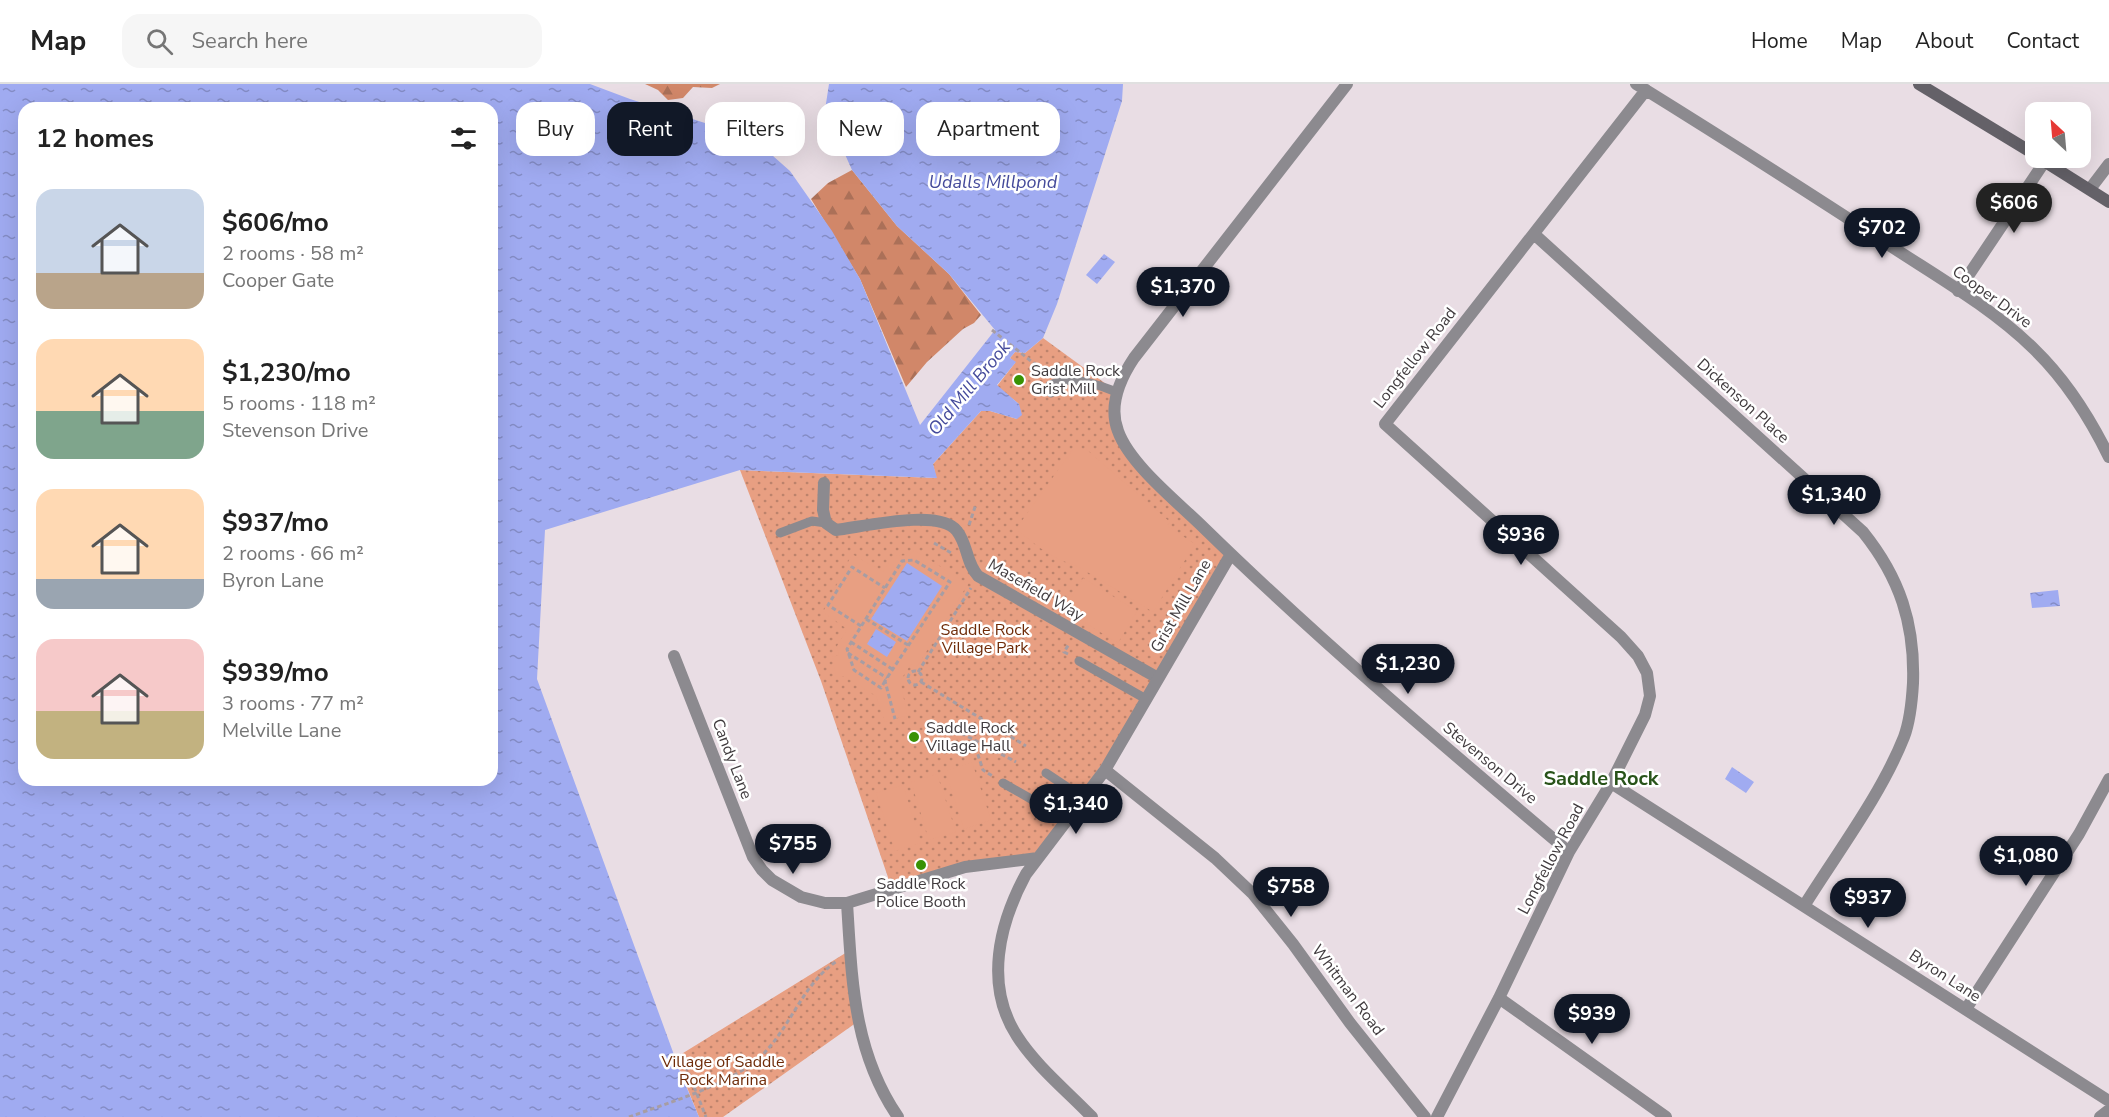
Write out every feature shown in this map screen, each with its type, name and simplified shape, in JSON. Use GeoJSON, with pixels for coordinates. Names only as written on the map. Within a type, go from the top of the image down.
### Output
{"type":"FeatureCollection","features":[{"type":"Feature","properties":{"kind":"main road"},"geometry":{"type":"LineString","coordinates":[[1919,84],[2025,149]]}},
{"type":"Feature","properties":{"kind":"main road"},"geometry":{"type":"LineString","coordinates":[[2056,168],[2109,202]]}},
{"type":"Feature","properties":{"kind":"street","name":"Grist Mill Lane"},"geometry":{"type":"LineString","coordinates":[[1092,1117],[1035,1059],[1017,1036],[1007,1017],[997,981],[999,949],[1005,921],[1016,892],[1038,858],[1105,770],[1231,554],[1143,469],[1130,453],[1115,422],[1117,392],[1138,351],[1347,84]]}},
{"type":"Feature","properties":{"kind":"street","name":"Longfellow Road"},"geometry":{"type":"LineString","coordinates":[[1437,1117],[1499,998],[1569,852],[1611,783],[1645,715],[1650,696],[1647,673],[1638,656],[1621,637],[1385,423],[1534,234],[1641,87]]}},
{"type":"Feature","properties":{"kind":"street","name":"Cooper Drive"},"geometry":{"type":"LineString","coordinates":[[1641,87],[1798,186],[1958,291],[2005,325],[2034,348],[2047,363],[2095,428],[2109,458]]}},
{"type":"Feature","properties":{"kind":"street"},"geometry":{"type":"LineString","coordinates":[[2090,189],[2109,164]]}},
{"type":"Feature","properties":{"kind":"street"},"geometry":{"type":"LineString","coordinates":[[1958,291],[2034,168]]}},
{"type":"Feature","properties":{"kind":"street","name":"Dickenson Place"},"geometry":{"type":"LineString","coordinates":[[1534,234],[1863,532],[1880,553],[1901,595],[1907,612],[1914,654],[1912,700],[1904,736],[1880,786],[1804,906]]}},
{"type":"Feature","properties":{"kind":"street"},"geometry":{"type":"LineString","coordinates":[[825,483],[823,510],[826,523]]}},
{"type":"Feature","properties":{"kind":"street","name":"Masefield Way"},"geometry":{"type":"LineString","coordinates":[[826,523],[836,530],[908,520],[930,519],[944,522],[956,529],[962,537],[969,564],[978,576],[1158,678]]}},
{"type":"Feature","properties":{"kind":"street","name":"Stevenson Drive"},"geometry":{"type":"LineString","coordinates":[[1231,554],[1263,586],[1406,714],[1569,852]]}},
{"type":"Feature","properties":{"kind":"street","name":"Candy Lane"},"geometry":{"type":"LineString","coordinates":[[674,656],[747,842],[762,870],[772,880],[801,897],[825,903],[847,903],[965,867],[1038,858]]}},
{"type":"Feature","properties":{"kind":"street","name":"Whitman Road"},"geometry":{"type":"LineString","coordinates":[[1105,770],[1215,858],[1253,894],[1293,944],[1350,1023],[1425,1117]]}},
{"type":"Feature","properties":{"kind":"street"},"geometry":{"type":"LineString","coordinates":[[1966,1010],[2079,834],[2109,779]]}},
{"type":"Feature","properties":{"kind":"street","name":"Byron Lane"},"geometry":{"type":"LineString","coordinates":[[1611,783],[2109,1101]]}},
{"type":"Feature","properties":{"kind":"street"},"geometry":{"type":"LineString","coordinates":[[847,903],[859,1026],[864,1048],[878,1085],[898,1117]]}},
{"type":"Feature","properties":{"kind":"street"},"geometry":{"type":"LineString","coordinates":[[1499,998],[1666,1117]]}},
{"type":"Feature","properties":{"kind":"street"},"geometry":{"type":"LineString","coordinates":[[2100,1117],[2109,1110]]}},
{"type":"Feature","properties":{"kind":"lane"},"geometry":{"type":"LineString","coordinates":[[1051,393],[1050,385],[1071,379],[1094,383],[1117,392]]}},
{"type":"Feature","properties":{"kind":"lane","name":"Masefield Way"},"geometry":{"type":"LineString","coordinates":[[780,533],[812,521],[826,523]]}},
{"type":"Feature","properties":{"kind":"lane"},"geometry":{"type":"LineString","coordinates":[[1079,660],[1146,699]]}},
{"type":"Feature","properties":{"kind":"lane"},"geometry":{"type":"LineString","coordinates":[[1046,773],[1085,799]]}},
{"type":"Feature","properties":{"kind":"lane"},"geometry":{"type":"LineString","coordinates":[[1003,783],[1031,799]]}},
{"type":"Feature","properties":{"kind":"path"},"geometry":{"type":"LineString","coordinates":[[992,330],[1056,382]]}},
{"type":"Feature","properties":{"kind":"path"},"geometry":{"type":"LineString","coordinates":[[934,543],[952,553]]}},
{"type":"Feature","properties":{"kind":"path"},"geometry":{"type":"LineString","coordinates":[[914,560],[950,582],[881,688],[854,670],[847,649],[885,588],[902,561],[914,560]]}},
{"type":"Feature","properties":{"kind":"path"},"geometry":{"type":"LineString","coordinates":[[861,626],[828,605],[852,567],[885,588]]}},
{"type":"Feature","properties":{"kind":"path"},"geometry":{"type":"LineString","coordinates":[[918,672],[978,576]]}},
{"type":"Feature","properties":{"kind":"path"},"geometry":{"type":"LineString","coordinates":[[866,619],[908,645]]}},
{"type":"Feature","properties":{"kind":"path"},"geometry":{"type":"LineString","coordinates":[[851,642],[892,669]]}},
{"type":"Feature","properties":{"kind":"path"},"geometry":{"type":"LineString","coordinates":[[848,652],[886,679],[895,719]]}},
{"type":"Feature","properties":{"kind":"path"},"geometry":{"type":"LineString","coordinates":[[918,672],[910,673],[908,680],[915,686],[921,682]]}},
{"type":"Feature","properties":{"kind":"path"},"geometry":{"type":"LineString","coordinates":[[918,672],[921,682]]}},
{"type":"Feature","properties":{"kind":"path"},"geometry":{"type":"LineString","coordinates":[[921,682],[1026,746]]}},
{"type":"Feature","properties":{"kind":"path"},"geometry":{"type":"LineString","coordinates":[[941,726],[946,725],[1016,762]]}},
{"type":"Feature","properties":{"kind":"path"},"geometry":{"type":"LineString","coordinates":[[972,739],[983,770],[1003,783]]}},
{"type":"Feature","properties":{"kind":"path"},"geometry":{"type":"LineString","coordinates":[[629,1117],[698,1091],[739,1072],[761,1057],[816,979],[851,952]]}},
{"type":"Feature","properties":{"kind":"path"},"geometry":{"type":"LineString","coordinates":[[683,1059],[698,1091],[706,1117]]}},
{"type":"Feature","properties":{"kind":"green space"},"geometry":{"type":"Polygon","coordinates":[[[645,84],[720,84],[712,88],[693,87],[683,98],[668,100],[658,90],[645,84]]]}},
{"type":"Feature","properties":{"kind":"green space"},"geometry":{"type":"Polygon","coordinates":[[[852,170],[897,226],[949,274],[981,315],[927,362],[906,387],[860,279],[811,199],[828,183],[852,170]]]}},
{"type":"Feature","properties":{"kind":"green space","name":"Saddle Rock Village Park"},"geometry":{"type":"Polygon","coordinates":[[[1043,338],[1117,392],[1123,441],[1231,554],[1146,699],[1038,858],[983,864],[892,889],[821,681],[740,470],[936,478],[933,464],[981,411],[990,411],[1017,419],[1019,404],[997,386],[1015,363],[1010,358],[1015,352],[1025,353],[1043,338]]]}},
{"type":"Feature","properties":{"kind":"green space"},"geometry":{"type":"Polygon","coordinates":[[[1073,449],[1086,449],[1170,522],[1167,526],[1195,544],[1153,612],[1079,567],[1058,559],[1016,529],[1073,449]]]}},
{"type":"Feature","properties":{"kind":"green space"},"geometry":{"type":"Polygon","coordinates":[[[914,550],[968,584],[917,667],[911,664],[900,681],[908,718],[905,720],[904,716],[885,722],[876,696],[844,676],[836,677],[832,657],[839,655],[837,646],[847,629],[823,612],[852,554],[883,572],[893,556],[910,555],[914,550]]]}},
{"type":"Feature","properties":{"kind":"green space"},"geometry":{"type":"Polygon","coordinates":[[[1083,578],[1137,611],[1118,643],[1064,610],[1083,578]]]}},
{"type":"Feature","properties":{"kind":"green space"},"geometry":{"type":"Polygon","coordinates":[[[972,762],[991,820],[964,829],[945,771],[972,762]]]}},
{"type":"Feature","properties":{"kind":"green space"},"geometry":{"type":"Polygon","coordinates":[[[937,774],[956,832],[929,840],[911,782],[937,774]]]}},
{"type":"Feature","properties":{"kind":"green space"},"geometry":{"type":"Polygon","coordinates":[[[903,785],[921,843],[895,851],[876,793],[903,785]]]}},
{"type":"Feature","properties":{"kind":"green space","name":"Village of Saddle Rock Marina"},"geometry":{"type":"Polygon","coordinates":[[[852,949],[860,1020],[723,1117],[699,1117],[675,1058],[852,949]]]}},
{"type":"Feature","properties":{"kind":"water"},"geometry":{"type":"Polygon","coordinates":[[[0,84],[590,84],[639,102],[607,102],[607,156],[693,156],[693,119],[705,123],[705,156],[773,156],[790,171],[832,231],[860,279],[920,425],[995,330],[949,274],[897,226],[852,170],[846,156],[904,156],[904,102],[826,102],[829,84],[1123,84],[1122,101],[1057,304],[1043,338],[1025,353],[1015,352],[1010,358],[1016,362],[997,385],[1019,404],[1022,415],[1017,419],[990,411],[981,411],[933,464],[937,478],[740,470],[545,530],[537,679],[681,1074],[699,1117],[0,1117],[0,84]]]}},
{"type":"Feature","properties":{"kind":"water"},"geometry":{"type":"Polygon","coordinates":[[[1104,254],[1115,262],[1097,284],[1086,275],[1104,254]]]}},
{"type":"Feature","properties":{"kind":"water"},"geometry":{"type":"Polygon","coordinates":[[[907,563],[942,586],[907,641],[871,619],[907,563]]]}},
{"type":"Feature","properties":{"kind":"water"},"geometry":{"type":"Polygon","coordinates":[[[2058,590],[2060,606],[2032,608],[2030,593],[2058,590]]]}},
{"type":"Feature","properties":{"kind":"water"},"geometry":{"type":"Polygon","coordinates":[[[876,629],[896,642],[887,657],[867,644],[876,629]]]}},
{"type":"Feature","properties":{"kind":"water"},"geometry":{"type":"Polygon","coordinates":[[[1732,767],[1754,782],[1746,793],[1725,779],[1732,767]]]}},
{"type":"Feature","properties":{"kind":"place","name":"Saddle Rock Grist Mill"},"geometry":{"type":"Point","coordinates":[1019,380]}},
{"type":"Feature","properties":{"kind":"place","name":"Saddle Rock Village Hall"},"geometry":{"type":"Point","coordinates":[914,737]}},
{"type":"Feature","properties":{"kind":"place","name":"Saddle Rock Police Booth"},"geometry":{"type":"Point","coordinates":[921,865]}},
{"type":"Feature","properties":{"kind":"district","name":"Saddle Rock"},"geometry":{"type":"Point","coordinates":[1601,778]}},
{"type":"Feature","properties":{"kind":"water label","name":"Udalls Millpond"},"geometry":{"type":"Point","coordinates":[993,182]}},
{"type":"Feature","properties":{"kind":"water label","name":"Old Mill Brook"},"geometry":{"type":"Point","coordinates":[969,388]}}]}
